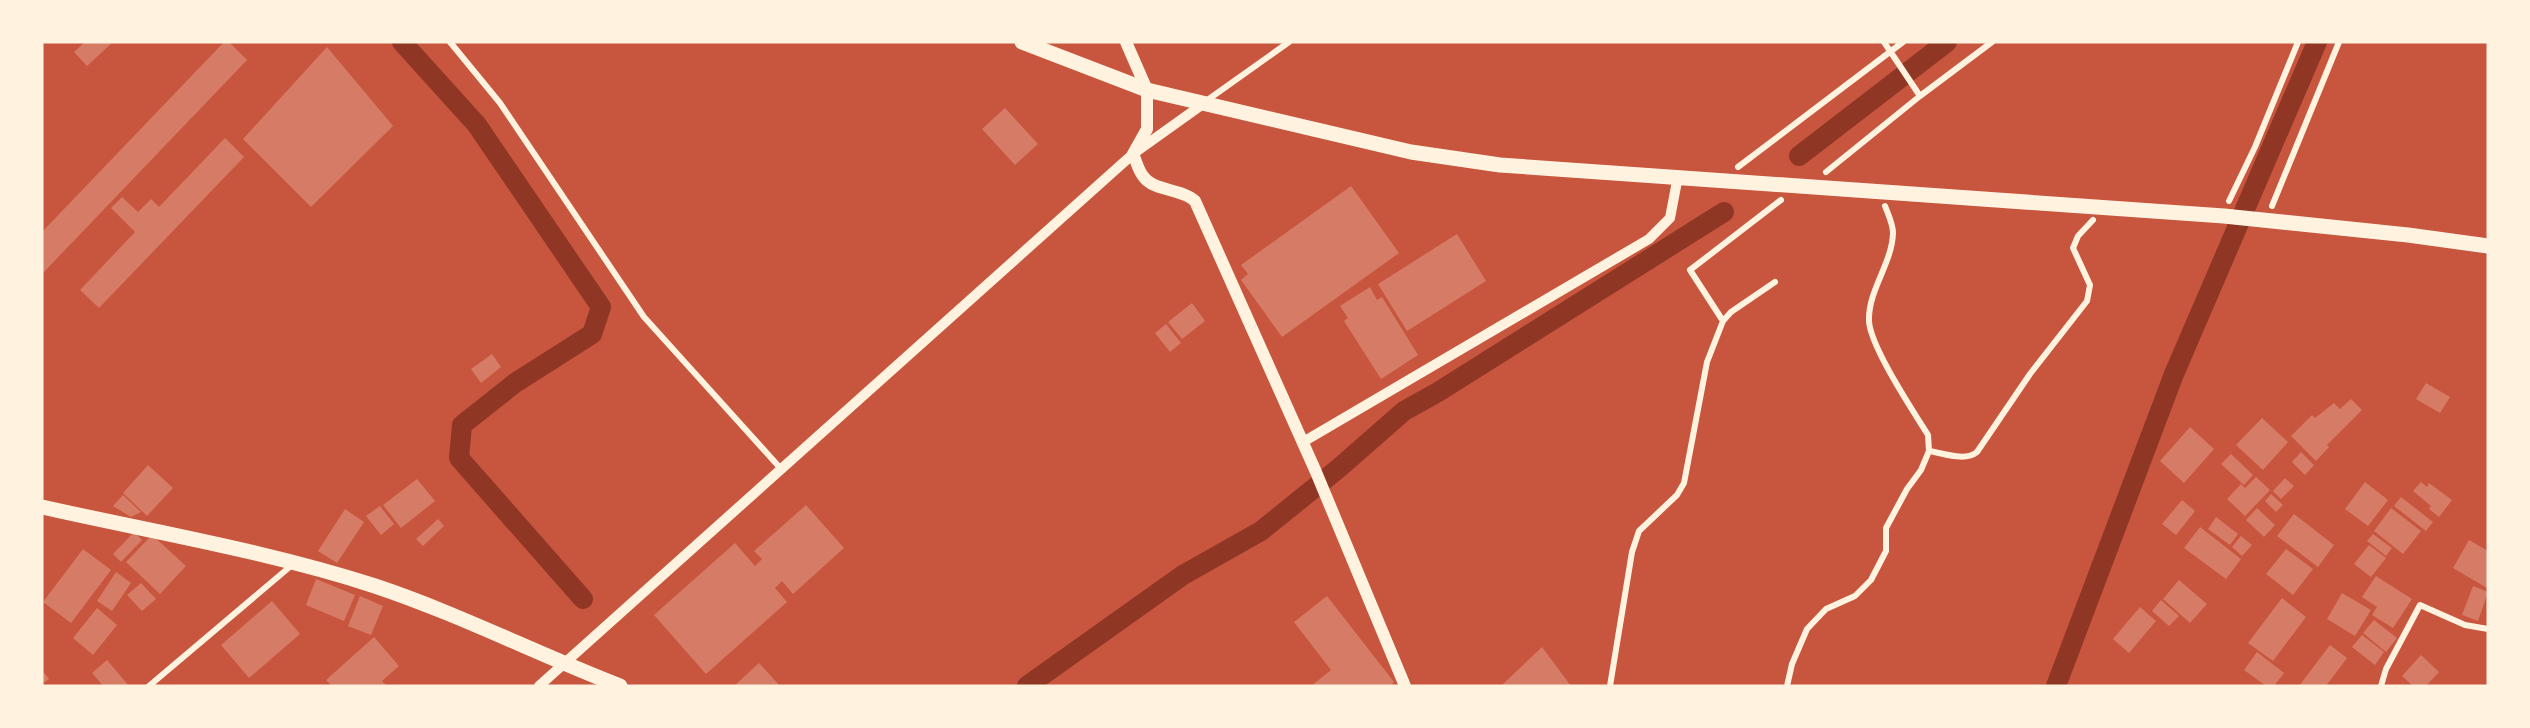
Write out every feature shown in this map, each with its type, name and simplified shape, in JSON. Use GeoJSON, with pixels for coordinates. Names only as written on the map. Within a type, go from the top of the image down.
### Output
{"type":"FeatureCollection","features":[{"type":"Feature","properties":{"kind":"highway"},"geometry":{"type":"LineString","coordinates":[[1022,42],[1147,90],[1411,152],[1500,165],[2226,209],[2263,220],[2488,246]]}},
{"type":"Feature","properties":{"kind":"highway"},"geometry":{"type":"LineString","coordinates":[[42,507],[295,563],[375,586],[470,621],[563,664],[620,686]]}},
{"type":"Feature","properties":{"kind":"main road"},"geometry":{"type":"LineString","coordinates":[[1126,42],[1147,90],[1147,129],[1133,154],[1143,176],[1151,183],[1188,195],[1195,201],[1325,492],[1405,686]]}},
{"type":"Feature","properties":{"kind":"street"},"geometry":{"type":"LineString","coordinates":[[450,42],[500,103],[644,317],[782,471]]}},
{"type":"Feature","properties":{"kind":"street"},"geometry":{"type":"LineString","coordinates":[[539,686],[782,471],[1133,154],[1289,42]]}},
{"type":"Feature","properties":{"kind":"street"},"geometry":{"type":"LineString","coordinates":[[1884,42],[1920,96]]}},
{"type":"Feature","properties":{"kind":"street"},"geometry":{"type":"LineString","coordinates":[[1738,167],[1903,42]]}},
{"type":"Feature","properties":{"kind":"street"},"geometry":{"type":"LineString","coordinates":[[1826,172],[1920,96],[1992,42]]}},
{"type":"Feature","properties":{"kind":"street"},"geometry":{"type":"LineString","coordinates":[[2226,209],[2255,147],[2298,42]]}},
{"type":"Feature","properties":{"kind":"street"},"geometry":{"type":"LineString","coordinates":[[2272,206],[2339,42]]}},
{"type":"Feature","properties":{"kind":"street"},"geometry":{"type":"LineString","coordinates":[[1303,442],[1649,239],[1670,218],[1678,176]]}},
{"type":"Feature","properties":{"kind":"street"},"geometry":{"type":"LineString","coordinates":[[1723,321],[1690,270],[1781,200]]}},
{"type":"Feature","properties":{"kind":"street"},"geometry":{"type":"LineString","coordinates":[[1787,686],[1792,664],[1807,629],[1826,609],[1855,596],[1871,580],[1886,552],[1886,528],[1907,489],[1921,470],[1929,451],[1928,435],[1873,341],[1869,322],[1870,302],[1890,252],[1893,230],[1885,206]]}},
{"type":"Feature","properties":{"kind":"street"},"geometry":{"type":"LineString","coordinates":[[1929,451],[1972,457],[2030,374],[2082,310],[2090,293],[2090,285],[2073,248],[2078,236],[2093,220]]}},
{"type":"Feature","properties":{"kind":"street"},"geometry":{"type":"LineString","coordinates":[[1610,686],[1632,552],[1639,531],[1677,495],[1684,483],[1707,362],[1723,321],[1731,312],[1775,282]]}},
{"type":"Feature","properties":{"kind":"street"},"geometry":{"type":"LineString","coordinates":[[149,686],[295,563]]}},
{"type":"Feature","properties":{"kind":"street"},"geometry":{"type":"LineString","coordinates":[[2381,686],[2386,669],[2420,605],[2466,625],[2488,629]]}},
{"type":"Feature","properties":{"kind":"building"},"geometry":{"type":"Polygon","coordinates":[[[85,42],[113,42],[87,66],[74,52],[85,42]]]}},
{"type":"Feature","properties":{"kind":"building"},"geometry":{"type":"Polygon","coordinates":[[[224,42],[229,42],[247,60],[42,274],[42,232],[224,42]]]}},
{"type":"Feature","properties":{"kind":"building"},"geometry":{"type":"Polygon","coordinates":[[[327,47],[393,126],[311,207],[243,139],[327,47]]]}},
{"type":"Feature","properties":{"kind":"building"},"geometry":{"type":"Polygon","coordinates":[[[1005,108],[1038,144],[1015,165],[982,129],[1005,108]]]}},
{"type":"Feature","properties":{"kind":"building"},"geometry":{"type":"Polygon","coordinates":[[[225,138],[244,157],[99,308],[80,290],[135,232],[111,208],[122,197],[138,212],[151,199],[159,207],[225,138]]]}},
{"type":"Feature","properties":{"kind":"building"},"geometry":{"type":"Polygon","coordinates":[[[1351,186],[1399,253],[1282,337],[1241,280],[1248,274],[1241,265],[1351,186]]]}},
{"type":"Feature","properties":{"kind":"building"},"geometry":{"type":"Polygon","coordinates":[[[1457,234],[1486,281],[1407,331],[1378,284],[1457,234]]]}},
{"type":"Feature","properties":{"kind":"building"},"geometry":{"type":"Polygon","coordinates":[[[1370,287],[1377,300],[1382,297],[1418,355],[1381,379],[1344,321],[1348,318],[1340,306],[1370,287]]]}},
{"type":"Feature","properties":{"kind":"building"},"geometry":{"type":"Polygon","coordinates":[[[1192,303],[1205,321],[1182,339],[1168,322],[1192,303]]]}},
{"type":"Feature","properties":{"kind":"building"},"geometry":{"type":"Polygon","coordinates":[[[1166,324],[1181,343],[1170,352],[1155,333],[1166,324]]]}},
{"type":"Feature","properties":{"kind":"building"},"geometry":{"type":"Polygon","coordinates":[[[492,354],[501,367],[481,383],[471,369],[492,354]]]}},
{"type":"Feature","properties":{"kind":"building"},"geometry":{"type":"Polygon","coordinates":[[[2426,383],[2450,397],[2440,413],[2416,399],[2426,383]]]}},
{"type":"Feature","properties":{"kind":"building"},"geometry":{"type":"Polygon","coordinates":[[[2351,399],[2362,410],[2327,445],[2329,447],[2316,461],[2291,436],[2312,415],[2315,418],[2334,403],[2340,409],[2351,399]]]}},
{"type":"Feature","properties":{"kind":"building"},"geometry":{"type":"Polygon","coordinates":[[[2262,418],[2288,442],[2263,470],[2236,445],[2262,418]]]}},
{"type":"Feature","properties":{"kind":"building"},"geometry":{"type":"Polygon","coordinates":[[[2190,427],[2214,449],[2184,483],[2160,461],[2190,427]]]}},
{"type":"Feature","properties":{"kind":"building"},"geometry":{"type":"Polygon","coordinates":[[[2301,452],[2314,465],[2305,475],[2292,462],[2301,452]]]}},
{"type":"Feature","properties":{"kind":"building"},"geometry":{"type":"Polygon","coordinates":[[[2231,454],[2253,475],[2244,485],[2221,464],[2231,454]]]}},
{"type":"Feature","properties":{"kind":"building"},"geometry":{"type":"Polygon","coordinates":[[[148,465],[173,488],[147,516],[123,493],[148,465]]]}},
{"type":"Feature","properties":{"kind":"building"},"geometry":{"type":"Polygon","coordinates":[[[2256,477],[2270,490],[2245,516],[2227,499],[2241,484],[2245,488],[2256,477]]]}},
{"type":"Feature","properties":{"kind":"building"},"geometry":{"type":"Polygon","coordinates":[[[2285,478],[2294,486],[2281,499],[2273,491],[2285,478]]]}},
{"type":"Feature","properties":{"kind":"building"},"geometry":{"type":"Polygon","coordinates":[[[417,479],[435,501],[401,528],[383,505],[417,479]]]}},
{"type":"Feature","properties":{"kind":"building"},"geometry":{"type":"Polygon","coordinates":[[[2365,482],[2388,500],[2368,526],[2345,509],[2365,482]]]}},
{"type":"Feature","properties":{"kind":"building"},"geometry":{"type":"Polygon","coordinates":[[[2421,482],[2427,487],[2429,483],[2452,500],[2439,517],[2429,509],[2431,506],[2413,491],[2421,482]]]}},
{"type":"Feature","properties":{"kind":"building"},"geometry":{"type":"Polygon","coordinates":[[[2271,494],[2283,505],[2276,512],[2265,501],[2271,494]]]}},
{"type":"Feature","properties":{"kind":"building"},"geometry":{"type":"Polygon","coordinates":[[[123,495],[141,512],[131,517],[113,506],[123,495]]]}},
{"type":"Feature","properties":{"kind":"building"},"geometry":{"type":"Polygon","coordinates":[[[2401,497],[2433,522],[2426,531],[2394,506],[2401,497]]]}},
{"type":"Feature","properties":{"kind":"building"},"geometry":{"type":"Polygon","coordinates":[[[2182,500],[2195,511],[2176,535],[2162,524],[2182,500]]]}},
{"type":"Feature","properties":{"kind":"building"},"geometry":{"type":"Polygon","coordinates":[[[806,505],[844,548],[793,594],[782,581],[775,588],[787,602],[706,674],[654,615],[735,543],[755,566],[762,559],[754,551],[806,505]]]}},
{"type":"Feature","properties":{"kind":"building"},"geometry":{"type":"Polygon","coordinates":[[[380,506],[394,524],[381,535],[366,516],[380,506]]]}},
{"type":"Feature","properties":{"kind":"building"},"geometry":{"type":"Polygon","coordinates":[[[2257,508],[2275,525],[2264,537],[2246,520],[2257,508]]]}},
{"type":"Feature","properties":{"kind":"building"},"geometry":{"type":"Polygon","coordinates":[[[2391,508],[2421,531],[2403,554],[2374,531],[2391,508]]]}},
{"type":"Feature","properties":{"kind":"building"},"geometry":{"type":"Polygon","coordinates":[[[345,509],[364,522],[337,563],[318,551],[345,509]]]}},
{"type":"Feature","properties":{"kind":"building"},"geometry":{"type":"Polygon","coordinates":[[[2294,514],[2334,545],[2318,567],[2277,536],[2294,514]]]}},
{"type":"Feature","properties":{"kind":"building"},"geometry":{"type":"Polygon","coordinates":[[[2216,517],[2238,534],[2230,545],[2208,529],[2216,517]]]}},
{"type":"Feature","properties":{"kind":"building"},"geometry":{"type":"Polygon","coordinates":[[[438,519],[444,526],[423,546],[416,539],[438,519]]]}},
{"type":"Feature","properties":{"kind":"building"},"geometry":{"type":"Polygon","coordinates":[[[2200,527],[2241,559],[2226,579],[2184,548],[2200,527]]]}},
{"type":"Feature","properties":{"kind":"building"},"geometry":{"type":"Polygon","coordinates":[[[134,532],[142,540],[121,562],[113,554],[134,532]]]}},
{"type":"Feature","properties":{"kind":"building"},"geometry":{"type":"Polygon","coordinates":[[[2373,534],[2392,548],[2386,556],[2367,541],[2373,534]]]}},
{"type":"Feature","properties":{"kind":"building"},"geometry":{"type":"Polygon","coordinates":[[[152,535],[186,566],[160,594],[126,562],[152,535]]]}},
{"type":"Feature","properties":{"kind":"building"},"geometry":{"type":"Polygon","coordinates":[[[2241,536],[2252,545],[2242,556],[2232,547],[2241,536]]]}},
{"type":"Feature","properties":{"kind":"building"},"geometry":{"type":"Polygon","coordinates":[[[2469,540],[2488,551],[2487,588],[2453,568],[2469,540]]]}},
{"type":"Feature","properties":{"kind":"building"},"geometry":{"type":"Polygon","coordinates":[[[2369,545],[2386,558],[2371,577],[2354,564],[2369,545]]]}},
{"type":"Feature","properties":{"kind":"building"},"geometry":{"type":"Polygon","coordinates":[[[83,549],[111,570],[71,623],[43,602],[83,549]]]}},
{"type":"Feature","properties":{"kind":"building"},"geometry":{"type":"Polygon","coordinates":[[[2286,549],[2313,569],[2293,595],[2266,574],[2286,549]]]}},
{"type":"Feature","properties":{"kind":"building"},"geometry":{"type":"Polygon","coordinates":[[[116,572],[131,583],[112,611],[97,601],[116,572]]]}},
{"type":"Feature","properties":{"kind":"building"},"geometry":{"type":"Polygon","coordinates":[[[2376,576],[2412,599],[2393,628],[2372,615],[2377,607],[2362,597],[2376,576]]]}},
{"type":"Feature","properties":{"kind":"building"},"geometry":{"type":"Polygon","coordinates":[[[316,579],[355,595],[344,621],[306,605],[316,579]]]}},
{"type":"Feature","properties":{"kind":"building"},"geometry":{"type":"Polygon","coordinates":[[[2179,580],[2207,604],[2190,623],[2163,599],[2179,580]]]}},
{"type":"Feature","properties":{"kind":"building"},"geometry":{"type":"Polygon","coordinates":[[[141,583],[156,599],[142,611],[127,595],[141,583]]]}},
{"type":"Feature","properties":{"kind":"building"},"geometry":{"type":"Polygon","coordinates":[[[2473,586],[2488,592],[2478,621],[2462,615],[2473,586]]]}},
{"type":"Feature","properties":{"kind":"building"},"geometry":{"type":"Polygon","coordinates":[[[2342,593],[2371,610],[2355,636],[2327,619],[2342,593]]]}},
{"type":"Feature","properties":{"kind":"building"},"geometry":{"type":"Polygon","coordinates":[[[360,596],[383,606],[371,635],[348,626],[360,596]]]}},
{"type":"Feature","properties":{"kind":"building"},"geometry":{"type":"Polygon","coordinates":[[[1327,596],[1394,682],[1390,686],[1311,686],[1331,670],[1294,622],[1327,596]]]}},
{"type":"Feature","properties":{"kind":"building"},"geometry":{"type":"Polygon","coordinates":[[[2282,598],[2306,617],[2273,661],[2248,643],[2282,598]]]}},
{"type":"Feature","properties":{"kind":"building"},"geometry":{"type":"Polygon","coordinates":[[[2161,600],[2179,616],[2169,626],[2152,611],[2161,600]]]}},
{"type":"Feature","properties":{"kind":"building"},"geometry":{"type":"Polygon","coordinates":[[[272,601],[300,634],[249,678],[221,645],[272,601]]]}},
{"type":"Feature","properties":{"kind":"building"},"geometry":{"type":"Polygon","coordinates":[[[2140,607],[2156,621],[2129,653],[2113,639],[2140,607]]]}},
{"type":"Feature","properties":{"kind":"building"},"geometry":{"type":"Polygon","coordinates":[[[97,608],[117,625],[93,655],[73,638],[97,608]]]}},
{"type":"Feature","properties":{"kind":"building"},"geometry":{"type":"Polygon","coordinates":[[[2374,620],[2397,638],[2386,652],[2363,633],[2374,620]]]}},
{"type":"Feature","properties":{"kind":"building"},"geometry":{"type":"Polygon","coordinates":[[[2362,635],[2384,652],[2375,665],[2352,647],[2362,635]]]}},
{"type":"Feature","properties":{"kind":"building"},"geometry":{"type":"Polygon","coordinates":[[[374,637],[399,666],[382,681],[387,686],[332,686],[326,680],[374,637]]]}},
{"type":"Feature","properties":{"kind":"building"},"geometry":{"type":"Polygon","coordinates":[[[2330,645],[2347,658],[2326,686],[2299,686],[2330,645]]]}},
{"type":"Feature","properties":{"kind":"building"},"geometry":{"type":"Polygon","coordinates":[[[1542,647],[1571,686],[1501,686],[1542,647]]]}},
{"type":"Feature","properties":{"kind":"building"},"geometry":{"type":"Polygon","coordinates":[[[2257,652],[2284,673],[2274,686],[2266,686],[2244,670],[2257,652]]]}},
{"type":"Feature","properties":{"kind":"building"},"geometry":{"type":"Polygon","coordinates":[[[2421,655],[2439,672],[2426,686],[2413,686],[2402,676],[2421,655]]]}},
{"type":"Feature","properties":{"kind":"building"},"geometry":{"type":"Polygon","coordinates":[[[107,660],[129,686],[103,686],[92,673],[107,660]]]}},
{"type":"Feature","properties":{"kind":"building"},"geometry":{"type":"Polygon","coordinates":[[[759,663],[780,686],[734,686],[759,663]]]}},
{"type":"Feature","properties":{"kind":"building"},"geometry":{"type":"Polygon","coordinates":[[[42,670],[49,679],[42,684],[42,670]]]}},
{"type":"Feature","properties":{"kind":"waterway"},"geometry":{"type":"LineString","coordinates":[[402,42],[477,125],[601,307],[592,334],[515,383],[462,425],[459,458],[583,599]]}},
{"type":"Feature","properties":{"kind":"waterway"},"geometry":{"type":"LineString","coordinates":[[1799,156],[1947,42]]}},
{"type":"Feature","properties":{"kind":"waterway"},"geometry":{"type":"LineString","coordinates":[[2056,686],[2174,374],[2317,42]]}},
{"type":"Feature","properties":{"kind":"waterway"},"geometry":{"type":"LineString","coordinates":[[1027,686],[1183,575],[1261,531],[1339,468],[1404,411],[1438,392],[1724,212]]}}]}
